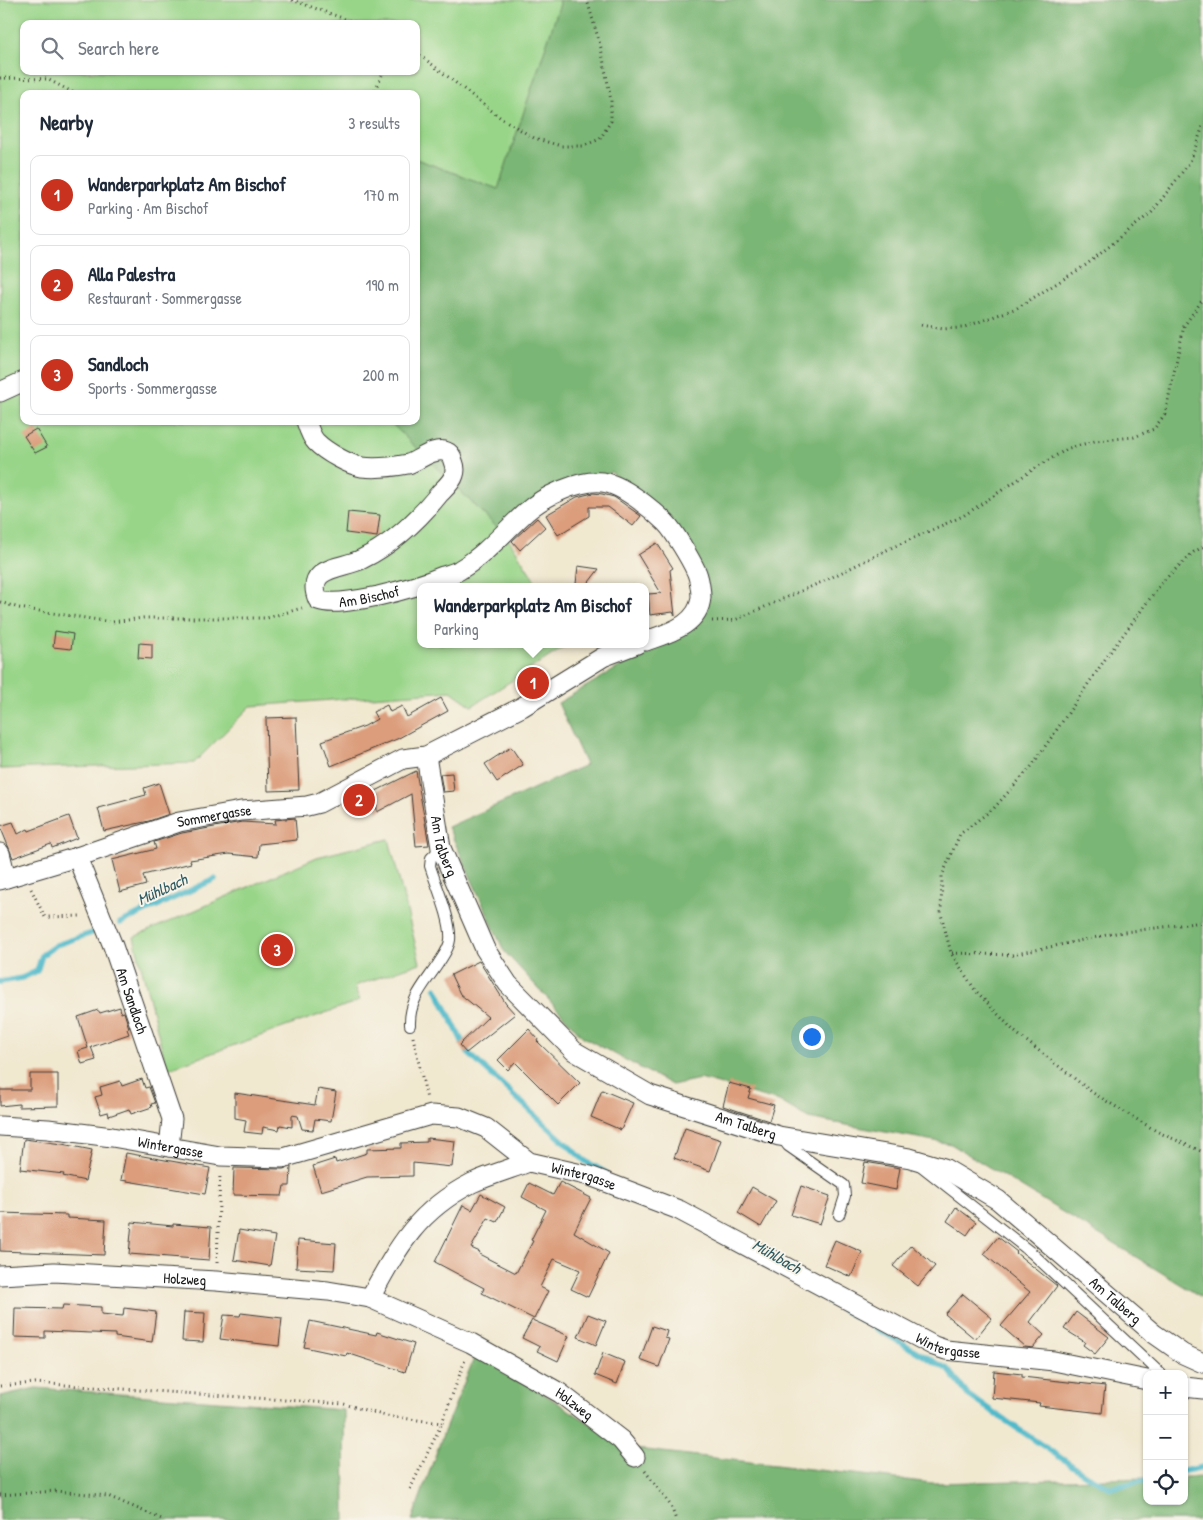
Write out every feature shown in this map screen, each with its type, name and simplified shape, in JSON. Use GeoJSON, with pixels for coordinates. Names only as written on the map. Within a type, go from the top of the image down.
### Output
{"type":"FeatureCollection","features":[{"type":"Feature","properties":{"kind":"street"},"geometry":{"type":"LineString","coordinates":[[0,392],[20,383]]}},
{"type":"Feature","properties":{"kind":"street","name":"Am Bischof"},"geometry":{"type":"LineString","coordinates":[[308,425],[315,441],[336,456],[360,466],[383,468],[410,463],[438,450],[447,452],[452,457],[456,469],[453,478],[423,514],[379,551],[356,563],[330,568],[315,583],[315,592],[318,600],[325,602],[362,599],[417,587]]}},
{"type":"Feature","properties":{"kind":"street","name":"Am Bischof"},"geometry":{"type":"LineString","coordinates":[[426,583],[460,570],[488,549],[528,510],[552,493],[577,485],[603,482],[624,490],[653,510],[668,525],[696,572],[701,596],[698,609],[690,621]]}},
{"type":"Feature","properties":{"kind":"street"},"geometry":{"type":"LineString","coordinates":[[649,640],[672,631],[690,621]]}},
{"type":"Feature","properties":{"kind":"street"},"geometry":{"type":"LineString","coordinates":[[426,756],[522,707],[604,657],[627,648]]}},
{"type":"Feature","properties":{"kind":"street","name":"Am Talberg"},"geometry":{"type":"LineString","coordinates":[[426,756],[442,848],[485,949],[508,984],[574,1051],[650,1095],[779,1136],[910,1158],[944,1168],[998,1200],[1153,1333],[1183,1354],[1203,1363]]}},
{"type":"Feature","properties":{"kind":"street","name":"Sommergasse"},"geometry":{"type":"LineString","coordinates":[[10,877],[180,822],[241,811],[308,806],[319,803],[403,759],[426,756]]}},
{"type":"Feature","properties":{"kind":"street"},"geometry":{"type":"LineString","coordinates":[[0,853],[10,877]]}},
{"type":"Feature","properties":{"kind":"street","name":"Am Sandloch"},"geometry":{"type":"LineString","coordinates":[[77,856],[116,955],[172,1118],[169,1147]]}},
{"type":"Feature","properties":{"kind":"street","name":"Wintergasse"},"geometry":{"type":"LineString","coordinates":[[0,1126],[48,1129],[112,1137],[220,1156],[283,1158],[431,1115],[459,1117],[486,1128],[529,1162],[590,1176],[679,1210],[934,1346],[946,1350],[1054,1361],[1143,1379]]}},
{"type":"Feature","properties":{"kind":"street"},"geometry":{"type":"LineString","coordinates":[[370,1298],[396,1251],[421,1219],[443,1200],[473,1183],[529,1162]]}},
{"type":"Feature","properties":{"kind":"street","name":"Holzweg"},"geometry":{"type":"LineString","coordinates":[[0,1275],[54,1272],[216,1280],[328,1291],[370,1298],[471,1343],[560,1393],[621,1440],[634,1457]]}},
{"type":"Feature","properties":{"kind":"street"},"geometry":{"type":"LineString","coordinates":[[1188,1387],[1203,1389]]}},
{"type":"Feature","properties":{"kind":"lane"},"geometry":{"type":"LineString","coordinates":[[410,1024],[409,1011],[414,1000],[446,952],[450,940],[450,927],[430,866],[431,858],[442,848]]}},
{"type":"Feature","properties":{"kind":"lane"},"geometry":{"type":"LineString","coordinates":[[779,1136],[788,1146],[844,1185],[846,1196],[839,1215]]}},
{"type":"Feature","properties":{"kind":"lane"},"geometry":{"type":"LineString","coordinates":[[910,1158],[1033,1254],[1157,1370]]}},
{"type":"Feature","properties":{"kind":"path"},"geometry":{"type":"LineString","coordinates":[[292,0],[348,20]]}},
{"type":"Feature","properties":{"kind":"path"},"geometry":{"type":"LineString","coordinates":[[420,55],[502,118],[534,138],[561,146],[583,146],[600,139],[611,121],[611,100],[587,0]]}},
{"type":"Feature","properties":{"kind":"path"},"geometry":{"type":"LineString","coordinates":[[375,90],[382,75]]}},
{"type":"Feature","properties":{"kind":"path"},"geometry":{"type":"LineString","coordinates":[[0,78],[47,79],[68,90]]}},
{"type":"Feature","properties":{"kind":"path"},"geometry":{"type":"LineString","coordinates":[[921,325],[943,329],[962,328],[1017,308],[1086,265],[1152,212],[1190,162],[1203,126]]}},
{"type":"Feature","properties":{"kind":"path"},"geometry":{"type":"LineString","coordinates":[[690,621],[735,620],[963,516],[1069,448],[1095,441],[1134,437],[1154,429],[1165,414],[1184,326],[1203,299]]}},
{"type":"Feature","properties":{"kind":"path"},"geometry":{"type":"LineString","coordinates":[[1203,547],[1194,552],[1163,581],[1106,658],[1031,767],[994,808],[960,834],[942,876],[941,914],[951,953],[975,990],[1015,1032],[1093,1092],[1158,1132],[1203,1152]]}},
{"type":"Feature","properties":{"kind":"path"},"geometry":{"type":"LineString","coordinates":[[0,602],[19,608],[112,622],[143,618],[268,618],[301,608],[318,600]]}},
{"type":"Feature","properties":{"kind":"path"},"geometry":{"type":"LineString","coordinates":[[10,877],[45,916],[101,915]]}},
{"type":"Feature","properties":{"kind":"path"},"geometry":{"type":"LineString","coordinates":[[951,953],[1012,955],[1116,933],[1203,922]]}},
{"type":"Feature","properties":{"kind":"path"},"geometry":{"type":"LineString","coordinates":[[410,1024],[426,1093]]}},
{"type":"Feature","properties":{"kind":"path"},"geometry":{"type":"LineString","coordinates":[[216,1280],[220,1156]]}},
{"type":"Feature","properties":{"kind":"path"},"geometry":{"type":"LineString","coordinates":[[410,1489],[442,1423],[471,1343]]}},
{"type":"Feature","properties":{"kind":"path"},"geometry":{"type":"LineString","coordinates":[[0,1386],[35,1383],[344,1404],[386,1416],[442,1423]]}},
{"type":"Feature","properties":{"kind":"path"},"geometry":{"type":"LineString","coordinates":[[634,1457],[672,1506],[676,1520]]}},
{"type":"Feature","properties":{"kind":"path"},"geometry":{"type":"LineString","coordinates":[[0,1496],[56,1491],[108,1496],[164,1520]]}},
{"type":"Feature","properties":{"kind":"green space"},"geometry":{"type":"Polygon","coordinates":[[[0,0],[558,0],[560,4],[498,189],[420,160],[420,90],[20,90],[20,425],[393,425],[508,538],[536,583],[417,583],[417,648],[563,648],[472,706],[451,691],[251,706],[194,763],[0,769],[0,0]]]}},
{"type":"Feature","properties":{"kind":"green space"},"geometry":{"type":"Polygon","coordinates":[[[558,0],[1203,0],[1203,1298],[951,1144],[808,1118],[779,1101],[700,1079],[672,1085],[583,1037],[504,951],[448,827],[586,765],[558,703],[689,626],[696,586],[659,510],[611,472],[545,506],[508,538],[393,425],[420,425],[420,160],[498,189],[560,4],[558,0]]]}},
{"type":"Feature","properties":{"kind":"green space"},"geometry":{"type":"Polygon","coordinates":[[[389,839],[420,963],[355,986],[359,1001],[167,1069],[134,937],[317,857],[389,839]]]}},
{"type":"Feature","properties":{"kind":"green space"},"geometry":{"type":"Polygon","coordinates":[[[477,1351],[628,1448],[932,1483],[1143,1478],[1143,1505],[1188,1505],[1188,1477],[1203,1477],[1203,1520],[412,1520],[443,1434],[477,1351]]]}},
{"type":"Feature","properties":{"kind":"green space"},"geometry":{"type":"Polygon","coordinates":[[[36,1388],[344,1410],[345,1520],[0,1520],[0,1396],[36,1388]]]}},
{"type":"Feature","properties":{"kind":"building"},"geometry":{"type":"Polygon","coordinates":[[[36,429],[47,447],[35,453],[24,436],[36,429]]]}},
{"type":"Feature","properties":{"kind":"building"},"geometry":{"type":"Polygon","coordinates":[[[593,493],[614,497],[641,516],[633,526],[608,507],[589,507],[589,516],[558,535],[546,515],[577,497],[593,493]]]}},
{"type":"Feature","properties":{"kind":"building"},"geometry":{"type":"Polygon","coordinates":[[[348,512],[380,515],[377,537],[346,533],[348,512]]]}},
{"type":"Feature","properties":{"kind":"building"},"geometry":{"type":"Polygon","coordinates":[[[537,518],[545,527],[520,550],[512,541],[537,518]]]}},
{"type":"Feature","properties":{"kind":"building"},"geometry":{"type":"Polygon","coordinates":[[[657,543],[673,568],[670,570],[675,616],[673,612],[650,615],[649,594],[661,593],[638,555],[657,543]]]}},
{"type":"Feature","properties":{"kind":"building"},"geometry":{"type":"Polygon","coordinates":[[[578,566],[599,569],[588,583],[576,583],[578,566]]]}},
{"type":"Feature","properties":{"kind":"building"},"geometry":{"type":"Polygon","coordinates":[[[55,631],[73,634],[71,649],[53,647],[55,631]]]}},
{"type":"Feature","properties":{"kind":"building"},"geometry":{"type":"Polygon","coordinates":[[[139,643],[152,644],[152,659],[138,658],[139,643]]]}},
{"type":"Feature","properties":{"kind":"building"},"geometry":{"type":"Polygon","coordinates":[[[441,698],[448,711],[397,739],[331,766],[322,741],[365,726],[377,719],[373,712],[387,705],[390,712],[402,706],[407,717],[441,698]]]}},
{"type":"Feature","properties":{"kind":"building"},"geometry":{"type":"Polygon","coordinates":[[[296,717],[299,790],[268,791],[266,718],[296,717]]]}},
{"type":"Feature","properties":{"kind":"building"},"geometry":{"type":"Polygon","coordinates":[[[511,747],[523,765],[497,782],[485,764],[511,747]]]}},
{"type":"Feature","properties":{"kind":"building"},"geometry":{"type":"Polygon","coordinates":[[[416,771],[429,845],[416,846],[411,794],[377,812],[376,791],[416,771]]]}},
{"type":"Feature","properties":{"kind":"building"},"geometry":{"type":"Polygon","coordinates":[[[452,773],[454,791],[443,792],[440,774],[452,773]]]}},
{"type":"Feature","properties":{"kind":"building"},"geometry":{"type":"Polygon","coordinates":[[[159,783],[169,814],[149,821],[104,831],[98,808],[146,795],[144,788],[159,783]]]}},
{"type":"Feature","properties":{"kind":"building"},"geometry":{"type":"Polygon","coordinates":[[[69,816],[77,838],[52,848],[51,844],[13,858],[0,826],[13,822],[18,834],[69,816]]]}},
{"type":"Feature","properties":{"kind":"building"},"geometry":{"type":"Polygon","coordinates":[[[295,818],[297,840],[259,844],[258,857],[229,854],[190,860],[191,863],[143,875],[146,885],[120,892],[112,860],[156,849],[154,842],[182,833],[242,822],[276,824],[275,820],[295,818]]]}},
{"type":"Feature","properties":{"kind":"building"},"geometry":{"type":"Polygon","coordinates":[[[479,961],[506,1004],[515,1014],[466,1053],[459,1045],[488,1017],[460,994],[451,975],[479,961]]]}},
{"type":"Feature","properties":{"kind":"building"},"geometry":{"type":"Polygon","coordinates":[[[120,1007],[121,1013],[124,1012],[129,1034],[91,1047],[96,1060],[82,1064],[78,1051],[88,1048],[78,1017],[98,1010],[100,1013],[120,1007]]]}},
{"type":"Feature","properties":{"kind":"building"},"geometry":{"type":"Polygon","coordinates":[[[529,1029],[538,1039],[537,1041],[580,1083],[558,1105],[515,1062],[508,1070],[498,1060],[529,1029]]]}},
{"type":"Feature","properties":{"kind":"building"},"geometry":{"type":"Polygon","coordinates":[[[30,1074],[58,1074],[58,1106],[19,1107],[19,1104],[0,1106],[0,1090],[30,1090],[30,1074]]]}},
{"type":"Feature","properties":{"kind":"building"},"geometry":{"type":"Polygon","coordinates":[[[142,1079],[145,1088],[149,1087],[155,1103],[151,1104],[152,1107],[131,1114],[129,1109],[109,1116],[108,1112],[101,1114],[95,1097],[102,1095],[100,1087],[120,1081],[122,1086],[142,1079]]]}},
{"type":"Feature","properties":{"kind":"building"},"geometry":{"type":"Polygon","coordinates":[[[729,1083],[751,1089],[748,1098],[774,1105],[769,1121],[723,1106],[729,1083]]]}},
{"type":"Feature","properties":{"kind":"building"},"geometry":{"type":"Polygon","coordinates":[[[318,1089],[336,1092],[331,1121],[315,1119],[313,1130],[302,1129],[298,1116],[292,1115],[292,1127],[280,1125],[279,1130],[263,1127],[262,1134],[244,1132],[246,1120],[235,1118],[235,1093],[315,1105],[318,1089]]]}},
{"type":"Feature","properties":{"kind":"building"},"geometry":{"type":"Polygon","coordinates":[[[602,1090],[633,1103],[621,1130],[591,1117],[602,1090]]]}},
{"type":"Feature","properties":{"kind":"building"},"geometry":{"type":"Polygon","coordinates":[[[685,1128],[721,1140],[710,1171],[674,1158],[685,1128]]]}},
{"type":"Feature","properties":{"kind":"building"},"geometry":{"type":"Polygon","coordinates":[[[427,1138],[455,1141],[452,1167],[413,1163],[413,1176],[367,1177],[321,1191],[313,1166],[335,1159],[336,1163],[367,1153],[367,1149],[401,1148],[401,1143],[427,1142],[427,1138]]]}},
{"type":"Feature","properties":{"kind":"building"},"geometry":{"type":"Polygon","coordinates":[[[24,1139],[92,1150],[85,1181],[63,1176],[64,1174],[20,1169],[24,1139]]]}},
{"type":"Feature","properties":{"kind":"building"},"geometry":{"type":"Polygon","coordinates":[[[126,1153],[210,1168],[205,1194],[121,1180],[126,1153]]]}},
{"type":"Feature","properties":{"kind":"building"},"geometry":{"type":"Polygon","coordinates":[[[865,1162],[900,1168],[896,1190],[861,1183],[865,1162]]]}},
{"type":"Feature","properties":{"kind":"building"},"geometry":{"type":"Polygon","coordinates":[[[291,1167],[290,1186],[284,1186],[282,1196],[233,1195],[234,1168],[283,1169],[291,1167]]]}},
{"type":"Feature","properties":{"kind":"building"},"geometry":{"type":"Polygon","coordinates":[[[560,1182],[591,1198],[574,1232],[609,1253],[588,1297],[571,1289],[580,1270],[554,1259],[540,1287],[548,1291],[534,1319],[482,1293],[484,1288],[435,1262],[463,1205],[472,1210],[481,1194],[505,1207],[497,1222],[488,1218],[471,1248],[516,1273],[533,1241],[531,1240],[546,1210],[522,1197],[529,1183],[553,1195],[560,1182]]]}},
{"type":"Feature","properties":{"kind":"building"},"geometry":{"type":"Polygon","coordinates":[[[801,1186],[830,1196],[820,1224],[791,1215],[801,1186]]]}},
{"type":"Feature","properties":{"kind":"building"},"geometry":{"type":"Polygon","coordinates":[[[752,1187],[776,1201],[761,1227],[738,1213],[752,1187]]]}},
{"type":"Feature","properties":{"kind":"building"},"geometry":{"type":"Polygon","coordinates":[[[956,1207],[976,1222],[967,1235],[947,1221],[956,1207]]]}},
{"type":"Feature","properties":{"kind":"building"},"geometry":{"type":"Polygon","coordinates":[[[0,1213],[67,1215],[67,1218],[106,1220],[104,1255],[0,1251],[0,1213]]]}},
{"type":"Feature","properties":{"kind":"building"},"geometry":{"type":"Polygon","coordinates":[[[132,1222],[211,1227],[209,1260],[129,1254],[132,1222]]]}},
{"type":"Feature","properties":{"kind":"building"},"geometry":{"type":"Polygon","coordinates":[[[239,1230],[275,1236],[270,1266],[234,1260],[239,1230]]]}},
{"type":"Feature","properties":{"kind":"building"},"geometry":{"type":"Polygon","coordinates":[[[998,1237],[1057,1286],[1030,1322],[1044,1335],[1033,1348],[1025,1347],[1001,1326],[1030,1292],[984,1254],[998,1237]]]}},
{"type":"Feature","properties":{"kind":"building"},"geometry":{"type":"Polygon","coordinates":[[[298,1240],[336,1243],[334,1270],[296,1268],[298,1240]]]}},
{"type":"Feature","properties":{"kind":"building"},"geometry":{"type":"Polygon","coordinates":[[[835,1240],[862,1252],[851,1277],[824,1265],[835,1240]]]}},
{"type":"Feature","properties":{"kind":"building"},"geometry":{"type":"Polygon","coordinates":[[[911,1245],[935,1266],[918,1286],[893,1266],[911,1245]]]}},
{"type":"Feature","properties":{"kind":"building"},"geometry":{"type":"Polygon","coordinates":[[[963,1294],[992,1318],[975,1339],[945,1314],[963,1294]]]}},
{"type":"Feature","properties":{"kind":"building"},"geometry":{"type":"Polygon","coordinates":[[[63,1305],[101,1307],[101,1314],[123,1316],[124,1308],[156,1312],[152,1342],[115,1337],[115,1334],[45,1331],[45,1338],[14,1337],[15,1308],[62,1309],[63,1305]]]}},
{"type":"Feature","properties":{"kind":"building"},"geometry":{"type":"Polygon","coordinates":[[[184,1312],[205,1313],[203,1342],[182,1341],[184,1312]]]}},
{"type":"Feature","properties":{"kind":"building"},"geometry":{"type":"Polygon","coordinates":[[[1076,1312],[1109,1337],[1095,1354],[1083,1345],[1085,1342],[1064,1329],[1076,1312]]]}},
{"type":"Feature","properties":{"kind":"building"},"geometry":{"type":"Polygon","coordinates":[[[241,1313],[282,1318],[279,1346],[220,1339],[224,1315],[240,1316],[241,1313]]]}},
{"type":"Feature","properties":{"kind":"building"},"geometry":{"type":"Polygon","coordinates":[[[588,1314],[606,1321],[596,1345],[578,1337],[588,1314]]]}},
{"type":"Feature","properties":{"kind":"building"},"geometry":{"type":"Polygon","coordinates":[[[532,1320],[569,1336],[558,1361],[537,1351],[540,1347],[522,1338],[532,1320]]]}},
{"type":"Feature","properties":{"kind":"building"},"geometry":{"type":"Polygon","coordinates":[[[310,1321],[376,1335],[377,1332],[414,1344],[405,1372],[347,1353],[346,1356],[304,1347],[310,1321]]]}},
{"type":"Feature","properties":{"kind":"building"},"geometry":{"type":"Polygon","coordinates":[[[652,1326],[667,1331],[665,1338],[669,1339],[659,1367],[640,1360],[652,1326]]]}},
{"type":"Feature","properties":{"kind":"building"},"geometry":{"type":"Polygon","coordinates":[[[603,1353],[625,1362],[617,1384],[595,1375],[603,1353]]]}},
{"type":"Feature","properties":{"kind":"building"},"geometry":{"type":"Polygon","coordinates":[[[994,1371],[1022,1374],[1022,1377],[1105,1386],[1102,1413],[1039,1406],[1040,1403],[992,1398],[994,1371]]]}},
{"type":"Feature","properties":{"kind":"waterway","name":"Mühlbach"},"geometry":{"type":"LineString","coordinates":[[120,923],[215,879]]}},
{"type":"Feature","properties":{"kind":"waterway","name":"Mühlbach"},"geometry":{"type":"LineString","coordinates":[[0,982],[22,978],[37,971],[42,955],[56,945],[92,933]]}},
{"type":"Feature","properties":{"kind":"waterway","name":"Mühlbach"},"geometry":{"type":"LineString","coordinates":[[436,988],[468,1053],[585,1161],[606,1173]]}},
{"type":"Feature","properties":{"kind":"waterway","name":"Mühlbach"},"geometry":{"type":"LineString","coordinates":[[802,1286],[949,1370],[968,1395],[1086,1475],[1111,1488],[1143,1481]]}},
{"type":"Feature","properties":{"kind":"waterway","name":"Mühlbach"},"geometry":{"type":"LineString","coordinates":[[1188,1470],[1203,1467]]}},
{"type":"Feature","properties":{"kind":"place","name":"Wanderparkplatz Am Bischof"},"geometry":{"type":"Point","coordinates":[533,683]}},
{"type":"Feature","properties":{"kind":"place","name":"Alla Palestra"},"geometry":{"type":"Point","coordinates":[359,800]}},
{"type":"Feature","properties":{"kind":"place","name":"Sandloch"},"geometry":{"type":"Point","coordinates":[277,950]}}]}
